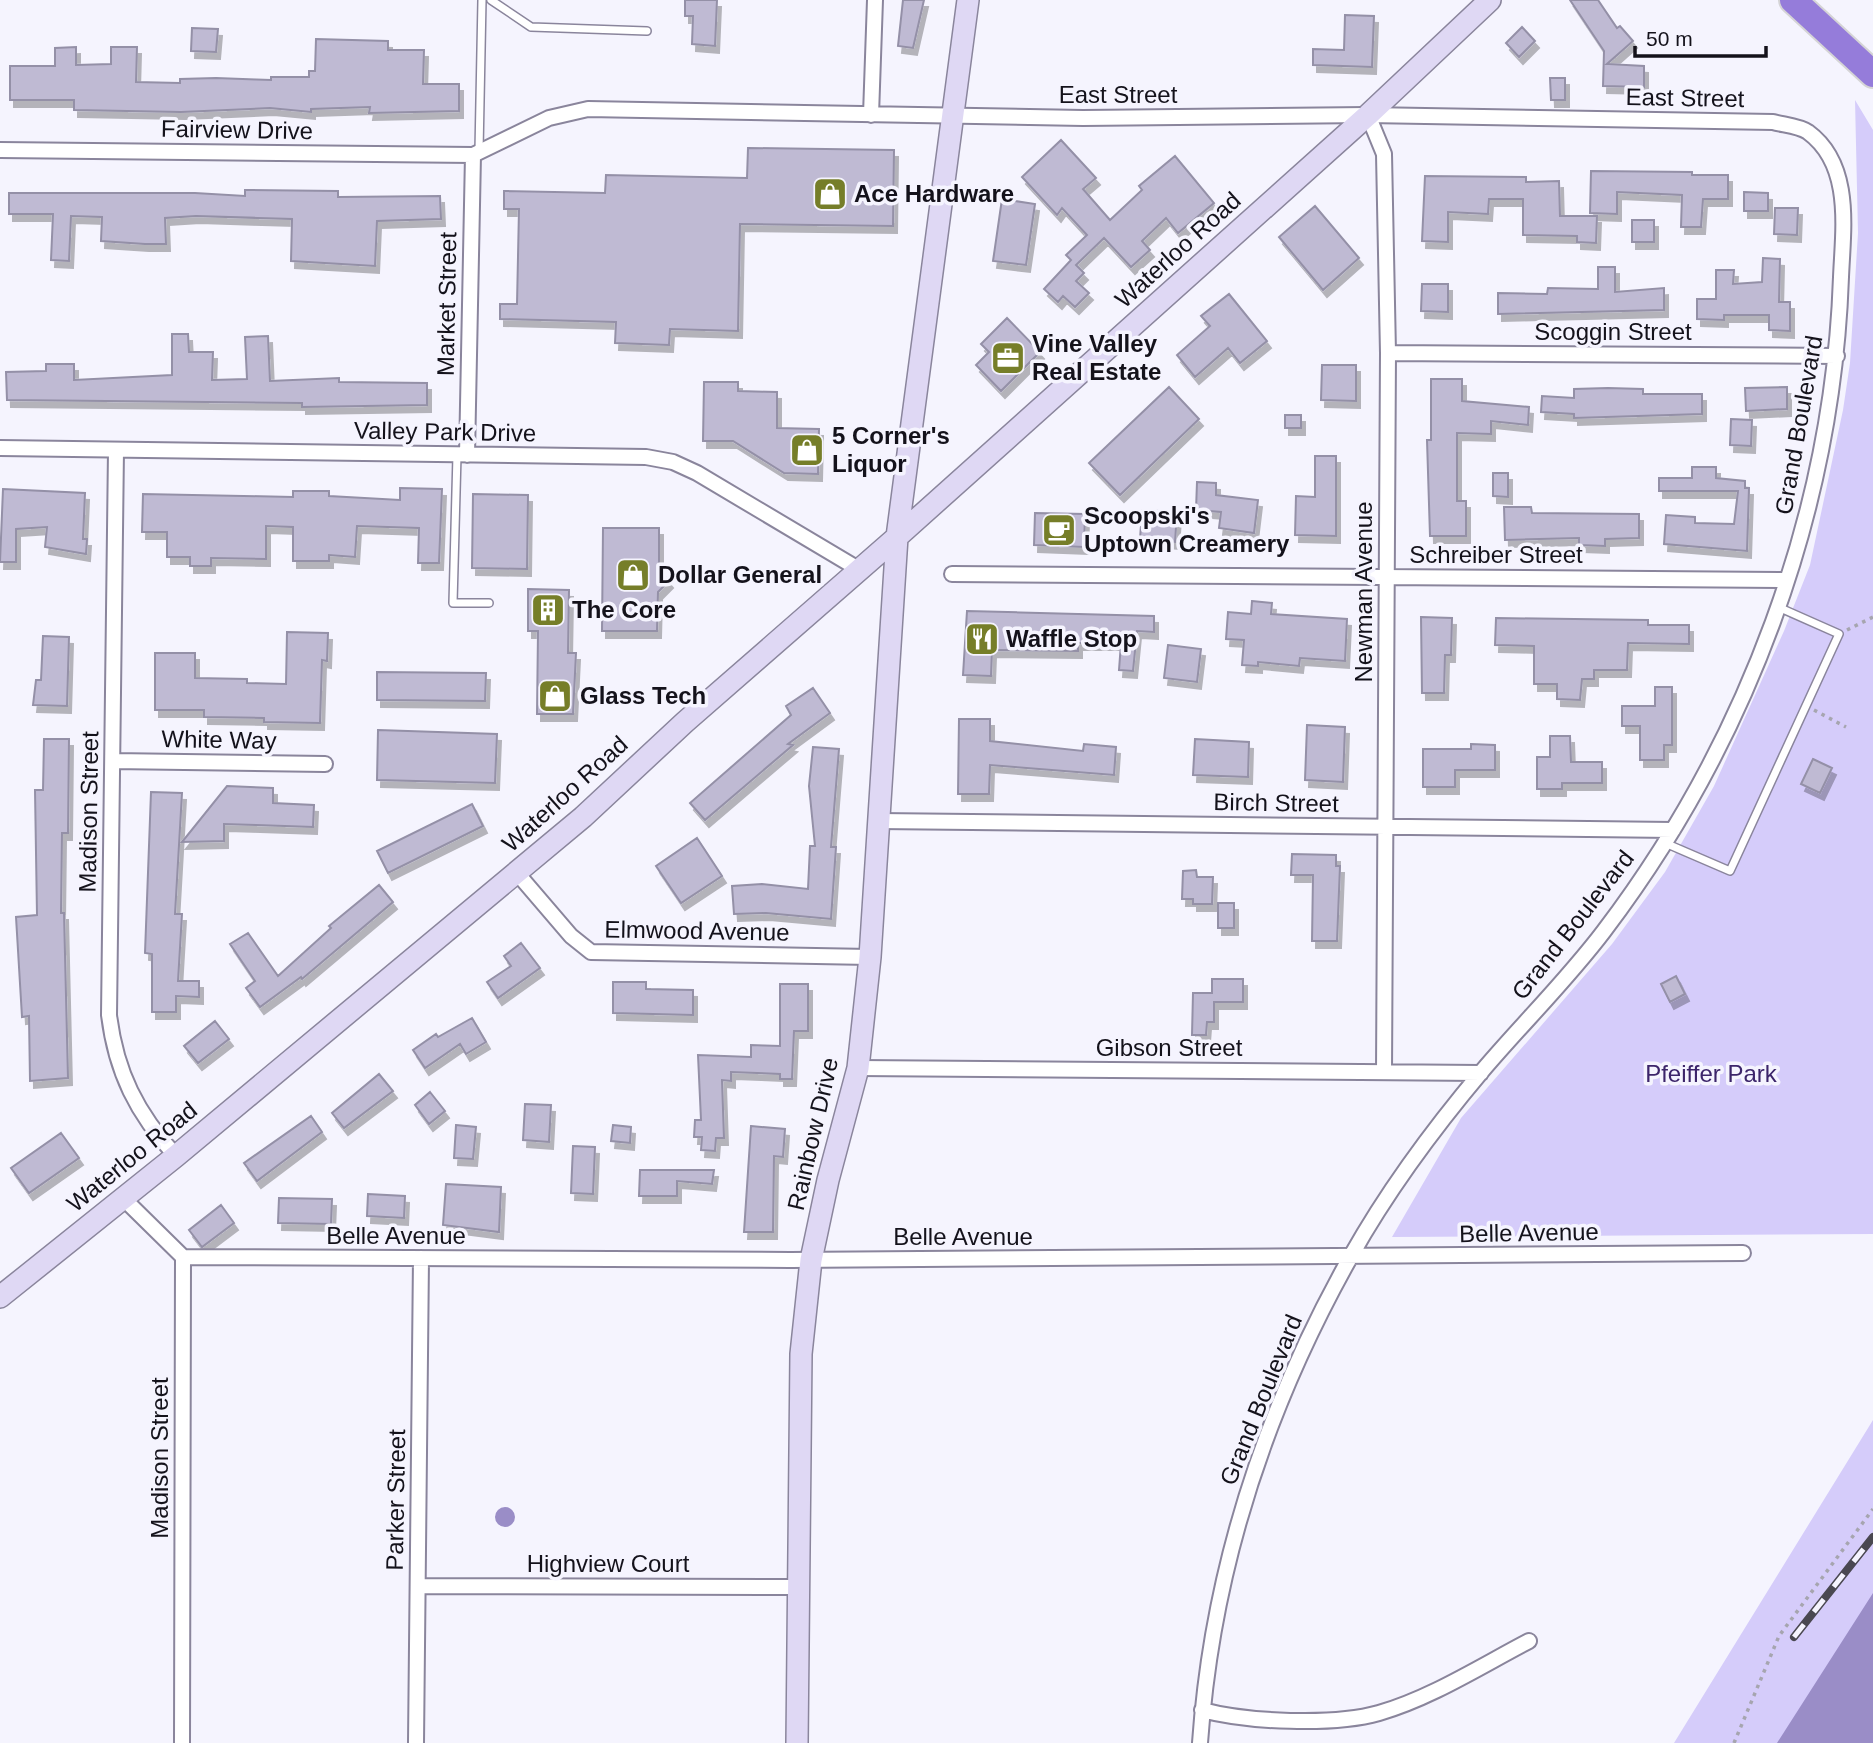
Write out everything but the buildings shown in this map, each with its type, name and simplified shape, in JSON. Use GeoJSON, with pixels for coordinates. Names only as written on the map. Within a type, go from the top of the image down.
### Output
{"type":"FeatureCollection","features":[{"type":"Feature","properties":{"kind":"highway"},"geometry":{"type":"LineString","coordinates":[[1793,0],[1873,74]]}},
{"type":"Feature","properties":{"kind":"main road","name":"Rainbow Drive"},"geometry":{"type":"LineString","coordinates":[[797,1743],[802,1354],[811,1260],[828,1180],[858,1068],[870,957],[897,537],[968,0]]}},
{"type":"Feature","properties":{"kind":"main road","name":"Waterloo Road"},"geometry":{"type":"LineString","coordinates":[[0,1297],[176,1156],[517,873],[1368,116],[1490,0]]}},
{"type":"Feature","properties":{"kind":"street"},"geometry":{"type":"LineString","coordinates":[[871,115],[875,0]]}},
{"type":"Feature","properties":{"kind":"street","name":"East Street"},"geometry":{"type":"LineString","coordinates":[[476,153],[549,118],[589,109],[952,116],[1368,116],[1773,122]]}},
{"type":"Feature","properties":{"kind":"street","name":"Newman Avenue"},"geometry":{"type":"LineString","coordinates":[[1368,116],[1384,154],[1388,353],[1384,1072]]}},
{"type":"Feature","properties":{"kind":"street","name":"Grand Boulevard"},"geometry":{"type":"LineString","coordinates":[[1200,1743],[1215,1616],[1241,1507],[1286,1389],[1350,1258],[1403,1171],[1481,1073],[1602,933],[1669,837],[1730,722],[1778,607],[1817,473],[1837,356],[1844,202],[1833,161],[1806,130],[1773,122]]}},
{"type":"Feature","properties":{"kind":"street","name":"Fairview Drive"},"geometry":{"type":"LineString","coordinates":[[0,150],[476,153]]}},
{"type":"Feature","properties":{"kind":"street","name":"Market Street"},"geometry":{"type":"LineString","coordinates":[[462,455],[476,153]]}},
{"type":"Feature","properties":{"kind":"street","name":"Scoggin Street"},"geometry":{"type":"LineString","coordinates":[[1388,353],[1837,356]]}},
{"type":"Feature","properties":{"kind":"street","name":"Valley Park Drive"},"geometry":{"type":"LineString","coordinates":[[0,448],[646,457],[673,462],[715,483],[860,570]]}},
{"type":"Feature","properties":{"kind":"street","name":"Madison Street"},"geometry":{"type":"LineString","coordinates":[[116,450],[109,1015],[118,1066],[138,1109],[176,1156]]}},
{"type":"Feature","properties":{"kind":"street","name":"Schreiber Street"},"geometry":{"type":"LineString","coordinates":[[952,574],[1787,580]]}},
{"type":"Feature","properties":{"kind":"street","name":"White Way"},"geometry":{"type":"LineString","coordinates":[[113,761],[325,764]]}},
{"type":"Feature","properties":{"kind":"street","name":"Birch Street"},"geometry":{"type":"LineString","coordinates":[[878,821],[1385,827],[1669,837]]}},
{"type":"Feature","properties":{"kind":"street","name":"Elmwood Avenue"},"geometry":{"type":"LineString","coordinates":[[517,873],[571,936],[591,952],[870,957]]}},
{"type":"Feature","properties":{"kind":"street","name":"Gibson Street"},"geometry":{"type":"LineString","coordinates":[[858,1068],[1481,1073]]}},
{"type":"Feature","properties":{"kind":"street"},"geometry":{"type":"LineString","coordinates":[[123,1198],[183,1257]]}},
{"type":"Feature","properties":{"kind":"street","name":"Belle Avenue"},"geometry":{"type":"LineString","coordinates":[[183,1257],[811,1260],[1742,1253]]}},
{"type":"Feature","properties":{"kind":"street","name":"Madison Street"},"geometry":{"type":"LineString","coordinates":[[182,1743],[183,1257]]}},
{"type":"Feature","properties":{"kind":"street","name":"Parker Street"},"geometry":{"type":"LineString","coordinates":[[416,1743],[421,1258]]}},
{"type":"Feature","properties":{"kind":"street","name":"Highview Court"},"geometry":{"type":"LineString","coordinates":[[418,1586],[799,1587]]}},
{"type":"Feature","properties":{"kind":"street"},"geometry":{"type":"LineString","coordinates":[[1202,1710],[1258,1720],[1348,1718],[1378,1713],[1438,1688],[1529,1641]]}},
{"type":"Feature","properties":{"kind":"lane"},"geometry":{"type":"LineString","coordinates":[[476,153],[482,0]]}},
{"type":"Feature","properties":{"kind":"lane"},"geometry":{"type":"LineString","coordinates":[[491,0],[531,27],[648,31]]}},
{"type":"Feature","properties":{"kind":"lane"},"geometry":{"type":"LineString","coordinates":[[462,455],[453,603],[489,603]]}},
{"type":"Feature","properties":{"kind":"lane"},"geometry":{"type":"LineString","coordinates":[[1669,837],[1731,871],[1839,634],[1778,607]]}},
{"type":"Feature","properties":{"kind":"path"},"geometry":{"type":"LineString","coordinates":[[1839,634],[1873,617]]}},
{"type":"Feature","properties":{"kind":"path"},"geometry":{"type":"LineString","coordinates":[[1806,706],[1846,727]]}},
{"type":"Feature","properties":{"kind":"path"},"geometry":{"type":"LineString","coordinates":[[1735,1740],[1779,1636],[1873,1509]]}},
{"type":"Feature","properties":{"kind":"green space","name":"Pfeiffer Park"},"geometry":{"type":"Polygon","coordinates":[[[1855,100],[1873,130],[1873,1234],[1392,1237],[1461,1118],[1612,944],[1665,872],[1714,786],[1784,631],[1810,565],[1843,410],[1850,363],[1858,233],[1855,100]]]}},
{"type":"Feature","properties":{"kind":"green space"},"geometry":{"type":"Polygon","coordinates":[[[1873,1420],[1873,1616],[1778,1743],[1674,1743],[1873,1420]]]}},
{"type":"Feature","properties":{"kind":"shaded area"},"geometry":{"type":"Polygon","coordinates":[[[505,1507],[512,1510],[515,1517],[512,1524],[505,1527],[498,1524],[495,1517],[498,1510],[505,1507]]]}},
{"type":"Feature","properties":{"kind":"shaded area"},"geometry":{"type":"Polygon","coordinates":[[[1873,1593],[1873,1743],[1777,1743],[1873,1593]]]}},
{"type":"Feature","properties":{"kind":"railway"},"geometry":{"type":"LineString","coordinates":[[1794,1637],[1873,1537]]}},
{"type":"Feature","properties":{"kind":"place","name":"Ace Hardware"},"geometry":{"type":"Point","coordinates":[830,194]}},
{"type":"Feature","properties":{"kind":"place","name":"Vine Valley Real Estate"},"geometry":{"type":"Point","coordinates":[1008,358]}},
{"type":"Feature","properties":{"kind":"place","name":"5 Corner's Liquor"},"geometry":{"type":"Point","coordinates":[807,450]}},
{"type":"Feature","properties":{"kind":"place","name":"Scoopski's Uptown Creamery"},"geometry":{"type":"Point","coordinates":[1059,530]}},
{"type":"Feature","properties":{"kind":"place","name":"Dollar General"},"geometry":{"type":"Point","coordinates":[633,575]}},
{"type":"Feature","properties":{"kind":"place","name":"The Core"},"geometry":{"type":"Point","coordinates":[548,610]}},
{"type":"Feature","properties":{"kind":"place","name":"Waffle Stop"},"geometry":{"type":"Point","coordinates":[982,639]}},
{"type":"Feature","properties":{"kind":"place","name":"Glass Tech"},"geometry":{"type":"Point","coordinates":[555,696]}}]}
